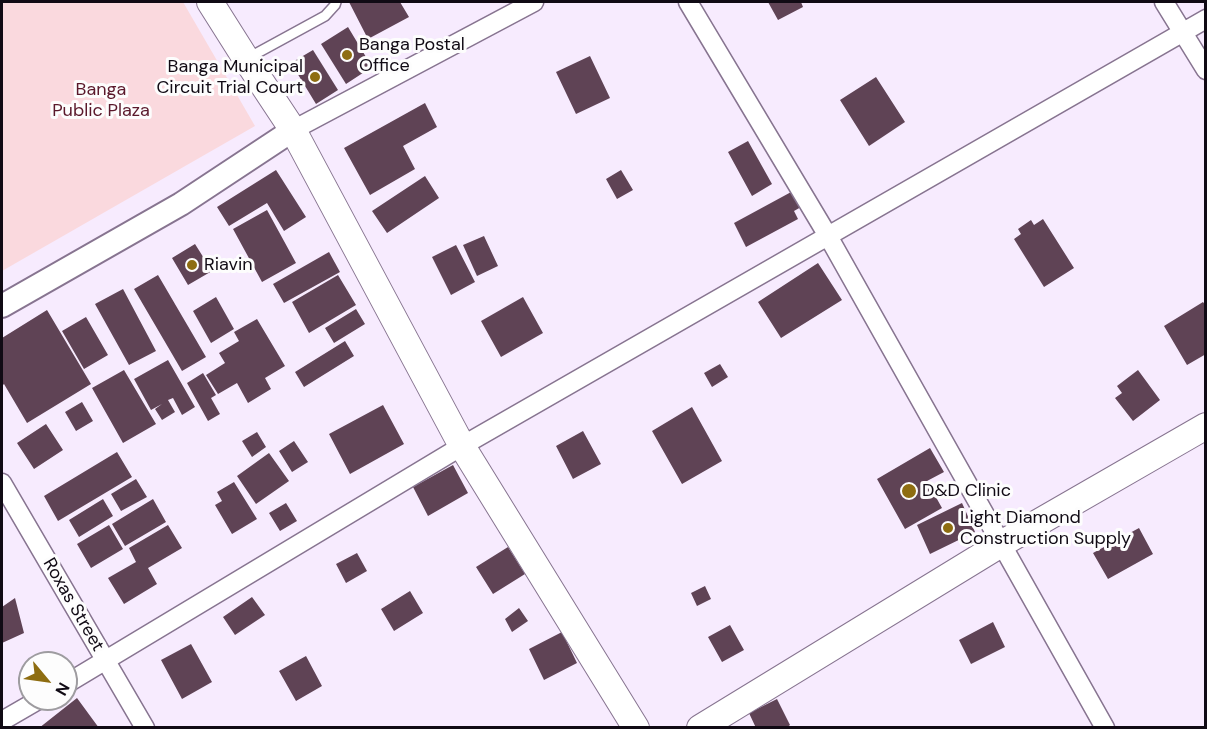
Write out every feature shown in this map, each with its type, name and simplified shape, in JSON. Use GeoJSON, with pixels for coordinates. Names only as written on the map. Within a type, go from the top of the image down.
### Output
{"type":"FeatureCollection","features":[{"type":"Feature","properties":{"kind":"main road"},"geometry":{"type":"LineString","coordinates":[[210,2],[293,130],[462,446],[636,728]]}},
{"type":"Feature","properties":{"kind":"main road"},"geometry":{"type":"LineString","coordinates":[[700,728],[1001,544],[1206,426]]}},
{"type":"Feature","properties":{"kind":"street"},"geometry":{"type":"LineString","coordinates":[[2,306],[181,204],[293,130],[534,2]]}},
{"type":"Feature","properties":{"kind":"street"},"geometry":{"type":"LineString","coordinates":[[688,2],[828,236],[1105,728]]}},
{"type":"Feature","properties":{"kind":"street"},"geometry":{"type":"LineString","coordinates":[[1164,2],[1206,70]]}},
{"type":"Feature","properties":{"kind":"street"},"geometry":{"type":"LineString","coordinates":[[78,677],[462,446],[1206,19]]}},
{"type":"Feature","properties":{"kind":"street","name":"Roxas Street"},"geometry":{"type":"LineString","coordinates":[[2,483],[145,728]]}},
{"type":"Feature","properties":{"kind":"street"},"geometry":{"type":"LineString","coordinates":[[2,721],[19,711]]}},
{"type":"Feature","properties":{"kind":"lane"},"geometry":{"type":"LineString","coordinates":[[246,59],[325,16],[336,2]]}},
{"type":"Feature","properties":{"kind":"green space","name":"Banga Public Plaza"},"geometry":{"type":"Polygon","coordinates":[[[2,2],[183,2],[255,126],[2,271],[2,2]]]}},
{"type":"Feature","properties":{"kind":"building"},"geometry":{"type":"Polygon","coordinates":[[[349,2],[400,2],[409,17],[368,39],[349,2]]]}},
{"type":"Feature","properties":{"kind":"building"},"geometry":{"type":"Polygon","coordinates":[[[768,2],[801,2],[803,7],[778,20],[768,2]]]}},
{"type":"Feature","properties":{"kind":"building","name":"Banga Postal Office"},"geometry":{"type":"Polygon","coordinates":[[[348,27],[372,67],[346,84],[321,44],[348,27]]]}},
{"type":"Feature","properties":{"kind":"building","name":"Banga Municipal Circuit Trial Court"},"geometry":{"type":"Polygon","coordinates":[[[313,50],[338,90],[316,104],[291,63],[313,50]]]}},
{"type":"Feature","properties":{"kind":"building"},"geometry":{"type":"Polygon","coordinates":[[[590,56],[610,98],[576,114],[556,72],[590,56]]]}},
{"type":"Feature","properties":{"kind":"building"},"geometry":{"type":"Polygon","coordinates":[[[876,77],[905,122],[869,146],[840,100],[876,77]]]}},
{"type":"Feature","properties":{"kind":"building"},"geometry":{"type":"Polygon","coordinates":[[[425,103],[437,127],[403,146],[415,169],[370,195],[344,148],[425,103]]]}},
{"type":"Feature","properties":{"kind":"building"},"geometry":{"type":"Polygon","coordinates":[[[748,141],[772,184],[752,196],[728,152],[748,141]]]}},
{"type":"Feature","properties":{"kind":"building"},"geometry":{"type":"Polygon","coordinates":[[[276,170],[306,217],[284,231],[267,203],[229,226],[217,207],[276,170]]]}},
{"type":"Feature","properties":{"kind":"building"},"geometry":{"type":"Polygon","coordinates":[[[621,170],[633,190],[617,199],[606,179],[621,170]]]}},
{"type":"Feature","properties":{"kind":"building"},"geometry":{"type":"Polygon","coordinates":[[[425,176],[439,198],[387,233],[372,211],[425,176]]]}},
{"type":"Feature","properties":{"kind":"building"},"geometry":{"type":"Polygon","coordinates":[[[793,191],[801,207],[794,211],[798,219],[746,247],[734,223],[793,191]]]}},
{"type":"Feature","properties":{"kind":"building"},"geometry":{"type":"Polygon","coordinates":[[[267,210],[296,263],[262,282],[233,229],[267,210]]]}},
{"type":"Feature","properties":{"kind":"building"},"geometry":{"type":"Polygon","coordinates":[[[1043,219],[1074,268],[1044,287],[1014,239],[1021,234],[1018,229],[1031,220],[1034,225],[1043,219]]]}},
{"type":"Feature","properties":{"kind":"building"},"geometry":{"type":"Polygon","coordinates":[[[484,236],[498,266],[477,276],[463,245],[484,236]]]}},
{"type":"Feature","properties":{"kind":"building","name":"Riavin"},"geometry":{"type":"Polygon","coordinates":[[[195,244],[212,271],[188,285],[172,258],[195,244]]]}},
{"type":"Feature","properties":{"kind":"building"},"geometry":{"type":"Polygon","coordinates":[[[456,245],[475,282],[451,295],[432,257],[456,245]]]}},
{"type":"Feature","properties":{"kind":"building"},"geometry":{"type":"Polygon","coordinates":[[[329,252],[340,272],[284,303],[273,284],[329,252]]]}},
{"type":"Feature","properties":{"kind":"building"},"geometry":{"type":"Polygon","coordinates":[[[818,263],[842,300],[781,338],[758,302],[818,263]]]}},
{"type":"Feature","properties":{"kind":"building"},"geometry":{"type":"Polygon","coordinates":[[[158,275],[206,357],[182,371],[134,289],[158,275]]]}},
{"type":"Feature","properties":{"kind":"building"},"geometry":{"type":"Polygon","coordinates":[[[338,275],[356,305],[309,333],[292,302],[338,275]]]}},
{"type":"Feature","properties":{"kind":"building"},"geometry":{"type":"Polygon","coordinates":[[[123,289],[156,351],[129,365],[95,304],[123,289]]]}},
{"type":"Feature","properties":{"kind":"building"},"geometry":{"type":"Polygon","coordinates":[[[216,297],[234,329],[211,343],[193,311],[216,297]]]}},
{"type":"Feature","properties":{"kind":"building"},"geometry":{"type":"Polygon","coordinates":[[[523,297],[543,333],[501,357],[481,321],[523,297]]]}},
{"type":"Feature","properties":{"kind":"building"},"geometry":{"type":"Polygon","coordinates":[[[1203,302],[1206,306],[1206,354],[1187,365],[1164,326],[1203,302]]]}},
{"type":"Feature","properties":{"kind":"building"},"geometry":{"type":"Polygon","coordinates":[[[356,309],[365,324],[334,343],[325,328],[356,309]]]}},
{"type":"Feature","properties":{"kind":"building"},"geometry":{"type":"Polygon","coordinates":[[[47,310],[91,384],[27,423],[4,384],[2,386],[2,338],[47,310]]]}},
{"type":"Feature","properties":{"kind":"building"},"geometry":{"type":"Polygon","coordinates":[[[86,317],[108,355],[84,369],[62,331],[86,317]]]}},
{"type":"Feature","properties":{"kind":"building"},"geometry":{"type":"Polygon","coordinates":[[[257,319],[285,366],[265,378],[271,389],[248,403],[237,383],[218,394],[206,375],[225,363],[219,353],[239,341],[234,332],[257,319]]]}},
{"type":"Feature","properties":{"kind":"building"},"geometry":{"type":"Polygon","coordinates":[[[345,341],[354,356],[304,387],[295,372],[345,341]]]}},
{"type":"Feature","properties":{"kind":"building"},"geometry":{"type":"Polygon","coordinates":[[[168,360],[195,407],[182,415],[173,398],[168,400],[175,412],[162,420],[155,409],[162,404],[151,410],[134,379],[168,360]]]}},
{"type":"Feature","properties":{"kind":"building"},"geometry":{"type":"Polygon","coordinates":[[[720,364],[728,377],[712,387],[704,373],[720,364]]]}},
{"type":"Feature","properties":{"kind":"building"},"geometry":{"type":"Polygon","coordinates":[[[124,370],[156,424],[123,443],[92,388],[124,370]]]}},
{"type":"Feature","properties":{"kind":"building"},"geometry":{"type":"Polygon","coordinates":[[[1138,370],[1160,400],[1133,421],[1115,398],[1122,393],[1117,386],[1138,370]]]}},
{"type":"Feature","properties":{"kind":"building"},"geometry":{"type":"Polygon","coordinates":[[[203,373],[216,395],[211,398],[220,414],[208,421],[187,383],[203,373]]]}},
{"type":"Feature","properties":{"kind":"building"},"geometry":{"type":"Polygon","coordinates":[[[82,402],[93,421],[76,431],[65,412],[82,402]]]}},
{"type":"Feature","properties":{"kind":"building"},"geometry":{"type":"Polygon","coordinates":[[[383,405],[404,444],[350,474],[329,434],[383,405]]]}},
{"type":"Feature","properties":{"kind":"building"},"geometry":{"type":"Polygon","coordinates":[[[692,407],[722,461],[682,484],[652,431],[692,407]]]}},
{"type":"Feature","properties":{"kind":"building"},"geometry":{"type":"Polygon","coordinates":[[[46,424],[63,450],[34,469],[17,443],[46,424]]]}},
{"type":"Feature","properties":{"kind":"building"},"geometry":{"type":"Polygon","coordinates":[[[583,431],[601,464],[573,479],[556,446],[583,431]]]}},
{"type":"Feature","properties":{"kind":"building"},"geometry":{"type":"Polygon","coordinates":[[[257,432],[266,447],[252,457],[242,441],[257,432]]]}},
{"type":"Feature","properties":{"kind":"building"},"geometry":{"type":"Polygon","coordinates":[[[294,441],[308,462],[292,472],[279,451],[294,441]]]}},
{"type":"Feature","properties":{"kind":"building"},"geometry":{"type":"Polygon","coordinates":[[[930,448],[944,472],[927,481],[942,508],[905,529],[877,479],[930,448]]]}},
{"type":"Feature","properties":{"kind":"building"},"geometry":{"type":"Polygon","coordinates":[[[117,452],[132,477],[58,521],[44,496],[117,452]]]}},
{"type":"Feature","properties":{"kind":"building"},"geometry":{"type":"Polygon","coordinates":[[[269,453],[289,481],[256,504],[237,476],[269,453]]]}},
{"type":"Feature","properties":{"kind":"building"},"geometry":{"type":"Polygon","coordinates":[[[453,465],[468,493],[428,516],[413,487],[453,465]]]}},
{"type":"Feature","properties":{"kind":"building"},"geometry":{"type":"Polygon","coordinates":[[[136,479],[147,497],[121,511],[111,494],[136,479]]]}},
{"type":"Feature","properties":{"kind":"building"},"geometry":{"type":"Polygon","coordinates":[[[234,482],[257,519],[232,534],[215,505],[222,501],[217,492],[234,482]]]}},
{"type":"Feature","properties":{"kind":"building"},"geometry":{"type":"Polygon","coordinates":[[[103,499],[113,516],[79,537],[69,520],[103,499]]]}},
{"type":"Feature","properties":{"kind":"building"},"geometry":{"type":"Polygon","coordinates":[[[153,499],[166,522],[125,546],[112,524],[153,499]]]}},
{"type":"Feature","properties":{"kind":"building"},"geometry":{"type":"Polygon","coordinates":[[[286,503],[297,521],[280,531],[269,513],[286,503]]]}},
{"type":"Feature","properties":{"kind":"building"},"geometry":{"type":"Polygon","coordinates":[[[962,503],[975,532],[930,554],[917,525],[962,503]]]}},
{"type":"Feature","properties":{"kind":"building"},"geometry":{"type":"Polygon","coordinates":[[[109,525],[123,549],[91,568],[77,544],[109,525]]]}},
{"type":"Feature","properties":{"kind":"building"},"geometry":{"type":"Polygon","coordinates":[[[168,525],[182,548],[148,568],[157,584],[124,604],[108,578],[136,562],[129,548],[168,525]]]}},
{"type":"Feature","properties":{"kind":"building"},"geometry":{"type":"Polygon","coordinates":[[[1139,528],[1153,554],[1108,579],[1093,553],[1139,528]]]}},
{"type":"Feature","properties":{"kind":"building"},"geometry":{"type":"Polygon","coordinates":[[[508,547],[525,574],[493,594],[476,567],[508,547]]]}},
{"type":"Feature","properties":{"kind":"building"},"geometry":{"type":"Polygon","coordinates":[[[357,553],[367,571],[346,583],[336,564],[357,553]]]}},
{"type":"Feature","properties":{"kind":"building"},"geometry":{"type":"Polygon","coordinates":[[[705,586],[711,599],[697,606],[691,593],[705,586]]]}},
{"type":"Feature","properties":{"kind":"building"},"geometry":{"type":"Polygon","coordinates":[[[410,591],[423,613],[394,631],[381,609],[410,591]]]}},
{"type":"Feature","properties":{"kind":"building"},"geometry":{"type":"Polygon","coordinates":[[[252,597],[265,615],[235,635],[223,617],[252,597]]]}},
{"type":"Feature","properties":{"kind":"building"},"geometry":{"type":"Polygon","coordinates":[[[15,598],[24,633],[2,643],[2,607],[15,598]]]}},
{"type":"Feature","properties":{"kind":"building"},"geometry":{"type":"Polygon","coordinates":[[[519,608],[528,621],[512,632],[505,619],[519,608]]]}},
{"type":"Feature","properties":{"kind":"building"},"geometry":{"type":"Polygon","coordinates":[[[993,622],[1005,647],[971,664],[959,640],[993,622]]]}},
{"type":"Feature","properties":{"kind":"building"},"geometry":{"type":"Polygon","coordinates":[[[730,625],[744,650],[722,662],[708,637],[730,625]]]}},
{"type":"Feature","properties":{"kind":"building"},"geometry":{"type":"Polygon","coordinates":[[[562,632],[577,663],[544,680],[529,649],[562,632]]]}},
{"type":"Feature","properties":{"kind":"building"},"geometry":{"type":"Polygon","coordinates":[[[191,644],[212,682],[182,699],[161,660],[191,644]]]}},
{"type":"Feature","properties":{"kind":"building"},"geometry":{"type":"Polygon","coordinates":[[[306,656],[322,686],[296,701],[279,671],[306,656]]]}},
{"type":"Feature","properties":{"kind":"building"},"geometry":{"type":"Polygon","coordinates":[[[78,699],[99,728],[39,728],[61,711],[78,711],[78,699]]]}},
{"type":"Feature","properties":{"kind":"building"},"geometry":{"type":"Polygon","coordinates":[[[777,699],[790,725],[786,728],[756,728],[749,713],[777,699]]]}},
{"type":"Feature","properties":{"kind":"place","name":"Banga Postal Office"},"geometry":{"type":"Point","coordinates":[347,55]}},
{"type":"Feature","properties":{"kind":"place","name":"Banga Municipal Circuit Trial Court"},"geometry":{"type":"Point","coordinates":[315,77]}},
{"type":"Feature","properties":{"kind":"place","name":"Riavin"},"geometry":{"type":"Point","coordinates":[192,265]}},
{"type":"Feature","properties":{"kind":"place","name":"D&D Clinic"},"geometry":{"type":"Point","coordinates":[909,491]}},
{"type":"Feature","properties":{"kind":"place","name":"Light Diamond Construction Supply"},"geometry":{"type":"Point","coordinates":[948,528]}}]}
